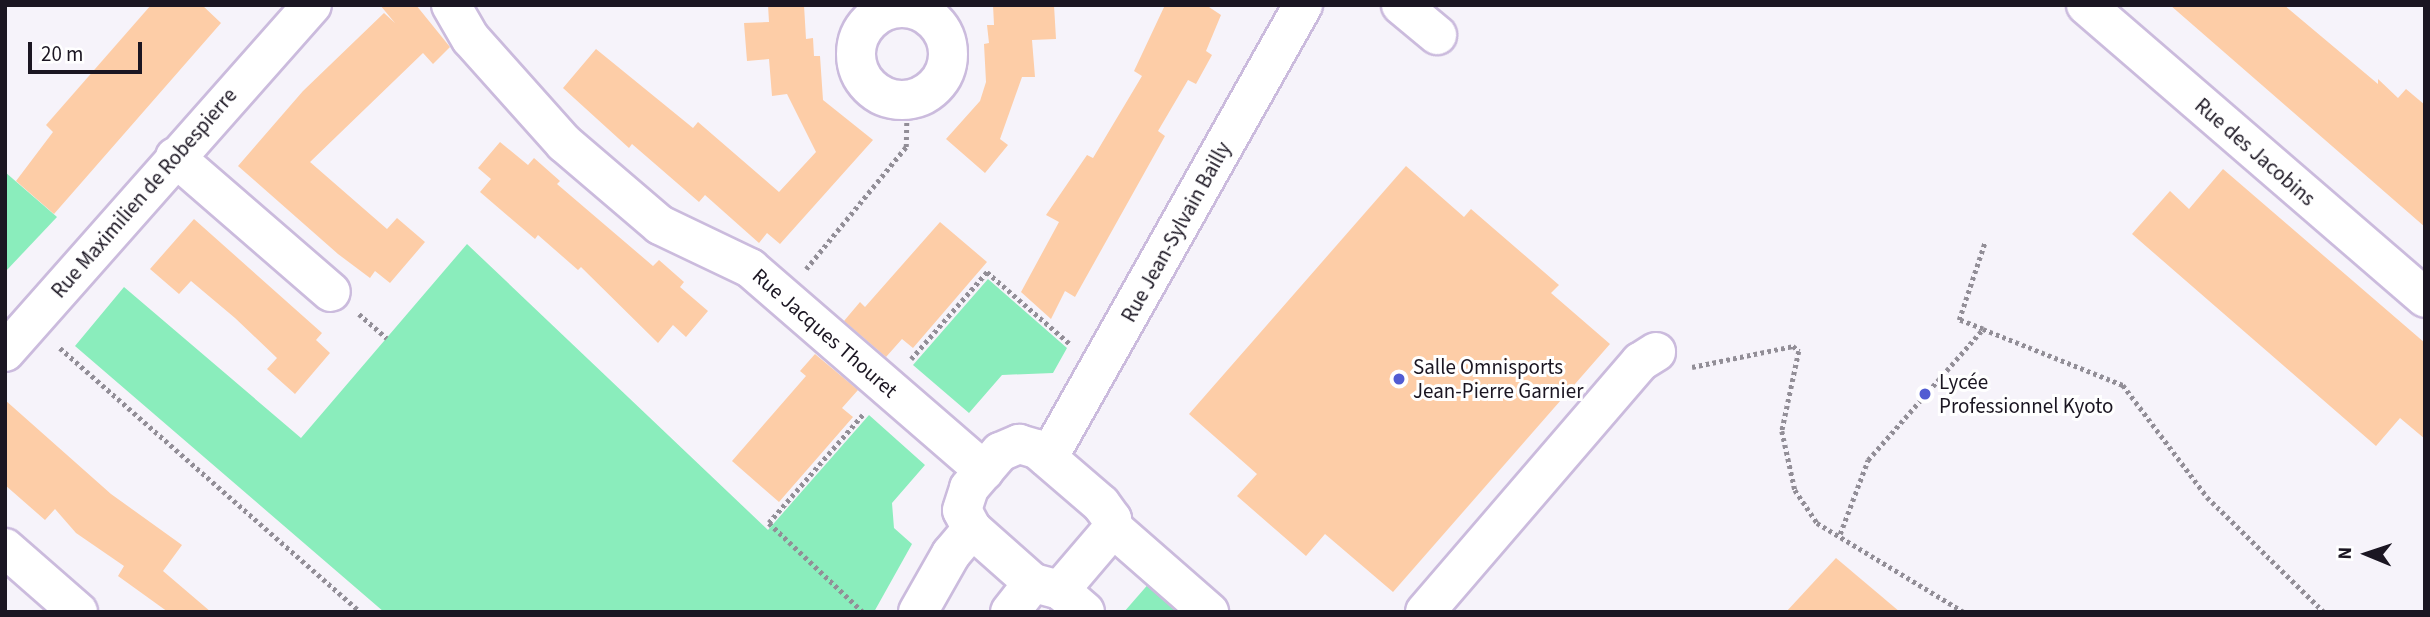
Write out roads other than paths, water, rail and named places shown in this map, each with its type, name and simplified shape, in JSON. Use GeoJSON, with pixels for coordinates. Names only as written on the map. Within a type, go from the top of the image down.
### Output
{"type":"FeatureCollection","features":[{"type":"Feature","properties":{"kind":"street","name":"Rue Maximilien de Robespierre"},"geometry":{"type":"LineString","coordinates":[[5,352],[312,5]]}},
{"type":"Feature","properties":{"kind":"street","name":"Rue Jacques Thouret"},"geometry":{"type":"LineString","coordinates":[[451,5],[471,39],[564,143],[660,225],[750,268],[984,471]]}},
{"type":"Feature","properties":{"kind":"street","name":"Rue Jean-Sylvain Bailly"},"geometry":{"type":"LineString","coordinates":[[1048,458],[1303,5]]}},
{"type":"Feature","properties":{"kind":"street"},"geometry":{"type":"LineString","coordinates":[[1401,5],[1437,35]]}},
{"type":"Feature","properties":{"kind":"street","name":"Rue des Jacobins"},"geometry":{"type":"LineString","coordinates":[[2086,5],[2425,298]]}},
{"type":"Feature","properties":{"kind":"street"},"geometry":{"type":"LineString","coordinates":[[899,7],[918,8],[944,31],[947,69],[923,98],[888,101],[860,77],[857,40],[881,11],[899,7]]}},
{"type":"Feature","properties":{"kind":"street"},"geometry":{"type":"LineString","coordinates":[[175,157],[331,292]]}},
{"type":"Feature","properties":{"kind":"street"},"geometry":{"type":"LineString","coordinates":[[1424,612],[1648,357]]}},
{"type":"Feature","properties":{"kind":"street"},"geometry":{"type":"LineString","coordinates":[[1059,595],[972,529],[962,510],[963,498],[1000,452],[1019,444],[1029,445],[1048,458],[1101,504],[1113,528],[1209,612]]}},
{"type":"Feature","properties":{"kind":"street"},"geometry":{"type":"LineString","coordinates":[[1010,612],[1059,595],[1113,528]]}},
{"type":"Feature","properties":{"kind":"street"},"geometry":{"type":"LineString","coordinates":[[918,612],[951,554],[972,529]]}},
{"type":"Feature","properties":{"kind":"street"},"geometry":{"type":"LineString","coordinates":[[5,548],[78,612]]}},
{"type":"Feature","properties":{"kind":"place","name":"Salle Omnisports Jean-Pierre Garnier"},"geometry":{"type":"Point","coordinates":[1399,379]}},
{"type":"Feature","properties":{"kind":"place","name":"Lycée Professionnel Kyoto"},"geometry":{"type":"Point","coordinates":[1925,394]}}]}
